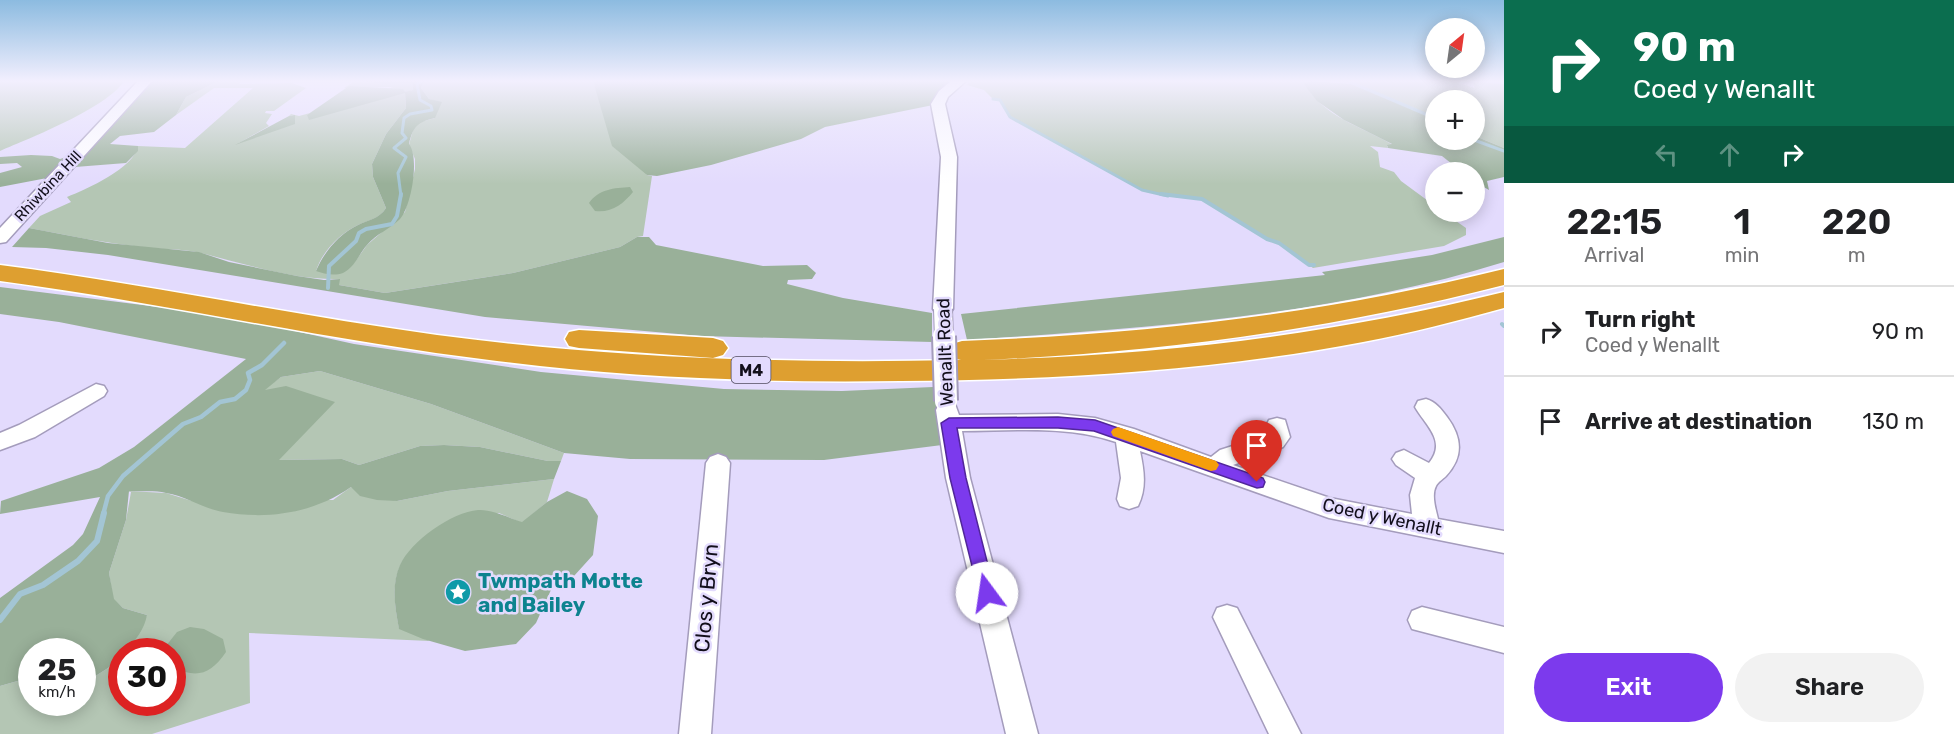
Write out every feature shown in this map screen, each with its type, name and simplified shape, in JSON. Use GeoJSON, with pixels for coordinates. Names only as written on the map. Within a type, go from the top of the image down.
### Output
{"type":"FeatureCollection","features":[{"type":"Feature","properties":{"kind":"highway","name":"M4"},"geometry":{"type":"LineString","coordinates":[[2,242],[114,269],[449,325],[511,333],[685,347],[827,352],[1006,349],[1203,334],[1334,315],[1504,277]]}},
{"type":"Feature","properties":{"kind":"highway","name":"M4"},"geometry":{"type":"LineString","coordinates":[[0,273],[102,286],[437,344],[643,366],[860,372],[1040,369],[1143,362],[1237,352],[1364,333],[1504,300]]}},
{"type":"Feature","properties":{"kind":"street","name":"Rhiwbina Hill"},"geometry":{"type":"LineString","coordinates":[[2,242],[115,115]]}},
{"type":"Feature","properties":{"kind":"street","name":"Wenallt Road"},"geometry":{"type":"LineString","coordinates":[[939,115],[944,127],[949,157],[942,309],[947,412],[958,478],[1022,734]]}},
{"type":"Feature","properties":{"kind":"street"},"geometry":{"type":"LineString","coordinates":[[0,442],[27,431],[96,391]]}},
{"type":"Feature","properties":{"kind":"street"},"geometry":{"type":"LineString","coordinates":[[1426,407],[1443,428],[1449,440],[1450,451],[1424,483],[1422,495],[1426,527]]}},
{"type":"Feature","properties":{"kind":"street","name":"Coed y Wenallt"},"geometry":{"type":"LineString","coordinates":[[947,412],[1079,424],[1126,435],[1329,508],[1504,542]]}},
{"type":"Feature","properties":{"kind":"street"},"geometry":{"type":"LineString","coordinates":[[1216,467],[1228,456],[1275,441],[1279,437],[1277,426]]}},
{"type":"Feature","properties":{"kind":"street"},"geometry":{"type":"LineString","coordinates":[[1126,435],[1133,478],[1129,499]]}},
{"type":"Feature","properties":{"kind":"street"},"geometry":{"type":"LineString","coordinates":[[1404,459],[1431,476]]}},
{"type":"Feature","properties":{"kind":"street","name":"Clos y Bryn"},"geometry":{"type":"LineString","coordinates":[[695,734],[718,463]]}},
{"type":"Feature","properties":{"kind":"street"},"geometry":{"type":"LineString","coordinates":[[1227,617],[1285,734]]}},
{"type":"Feature","properties":{"kind":"street"},"geometry":{"type":"LineString","coordinates":[[1422,620],[1504,640]]}},
{"type":"Feature","properties":{"kind":"green space"},"geometry":{"type":"Polygon","coordinates":[[[0,115],[78,115],[48,130],[0,151],[0,115]]]}},
{"type":"Feature","properties":{"kind":"green space"},"geometry":{"type":"Polygon","coordinates":[[[113,115],[176,115],[154,132],[120,136],[110,144],[138,146],[138,151],[126,163],[75,167],[68,174],[0,187],[0,173],[22,167],[17,163],[0,164],[0,157],[31,155],[52,156],[60,159],[78,153],[113,115]]]}},
{"type":"Feature","properties":{"kind":"green space"},"geometry":{"type":"Polygon","coordinates":[[[222,115],[271,115],[266,123],[269,126],[239,143],[294,115],[400,115],[386,134],[372,164],[373,177],[386,208],[377,217],[358,225],[338,238],[322,257],[316,271],[357,259],[367,245],[405,212],[415,169],[415,159],[409,145],[414,127],[420,122],[435,118],[435,115],[609,115],[647,175],[652,176],[643,236],[620,247],[513,273],[385,293],[339,285],[339,279],[287,274],[194,251],[149,248],[29,228],[40,216],[71,202],[67,197],[119,170],[135,154],[138,146],[185,148],[222,115]]]}},
{"type":"Feature","properties":{"kind":"green space"},"geometry":{"type":"Polygon","coordinates":[[[295,115],[295,124],[235,145],[289,116],[295,115]]]}},
{"type":"Feature","properties":{"kind":"green space"},"geometry":{"type":"Polygon","coordinates":[[[307,115],[326,115],[309,120],[307,115]]]}},
{"type":"Feature","properties":{"kind":"green space"},"geometry":{"type":"Polygon","coordinates":[[[400,115],[436,115],[435,118],[417,126],[411,138],[409,144],[414,160],[413,182],[408,204],[400,219],[371,241],[354,264],[343,273],[326,274],[316,271],[323,257],[345,233],[377,217],[386,208],[373,177],[372,164],[386,134],[400,115]]]}},
{"type":"Feature","properties":{"kind":"green space"},"geometry":{"type":"Polygon","coordinates":[[[603,115],[883,115],[825,127],[801,139],[711,165],[657,176],[647,175],[612,146],[603,115]]]}},
{"type":"Feature","properties":{"kind":"green space"},"geometry":{"type":"Polygon","coordinates":[[[1009,115],[1336,115],[1393,145],[1387,146],[1388,148],[1370,146],[1378,152],[1380,167],[1394,172],[1401,181],[1425,199],[1425,222],[1457,222],[1466,228],[1466,235],[1444,246],[1313,268],[1279,243],[1267,239],[1209,202],[1142,190],[1009,115]]]}},
{"type":"Feature","properties":{"kind":"green space"},"geometry":{"type":"Polygon","coordinates":[[[1337,115],[1425,115],[1425,150],[1485,150],[1485,140],[1504,148],[1504,177],[1487,181],[1489,190],[1485,188],[1485,162],[1450,162],[1442,156],[1388,148],[1387,145],[1392,144],[1337,115]]]}},
{"type":"Feature","properties":{"kind":"green space"},"geometry":{"type":"Polygon","coordinates":[[[1485,115],[1504,115],[1504,148],[1485,140],[1485,115]]]}},
{"type":"Feature","properties":{"kind":"green space"},"geometry":{"type":"Polygon","coordinates":[[[630,187],[633,192],[621,204],[607,211],[595,211],[589,203],[602,192],[630,187]]]}},
{"type":"Feature","properties":{"kind":"green space"},"geometry":{"type":"Polygon","coordinates":[[[29,228],[108,243],[199,252],[229,262],[297,276],[324,280],[340,279],[339,285],[385,293],[513,273],[620,247],[637,237],[649,237],[656,245],[763,266],[807,265],[816,273],[812,279],[788,280],[787,284],[843,298],[932,313],[932,342],[701,336],[485,317],[108,255],[46,248],[12,247],[29,228]]]}},
{"type":"Feature","properties":{"kind":"green space"},"geometry":{"type":"Polygon","coordinates":[[[1504,237],[1504,262],[1372,295],[1238,317],[967,340],[961,314],[1325,275],[1322,272],[1432,255],[1504,237]]]}},
{"type":"Feature","properties":{"kind":"green space"},"geometry":{"type":"Polygon","coordinates":[[[0,287],[174,309],[254,322],[354,344],[541,372],[724,389],[842,391],[933,387],[942,445],[824,460],[630,459],[564,453],[431,404],[320,371],[281,377],[265,390],[286,386],[335,402],[279,460],[342,459],[359,465],[420,446],[444,445],[480,447],[548,461],[561,461],[554,479],[448,491],[397,501],[360,496],[351,487],[322,503],[274,514],[223,512],[173,495],[129,491],[126,520],[109,573],[114,599],[123,608],[147,615],[139,634],[136,638],[108,638],[108,668],[96,676],[96,638],[18,638],[18,681],[0,686],[0,598],[73,545],[83,534],[100,497],[0,514],[1,501],[99,468],[134,447],[246,359],[59,322],[0,314],[0,287]]]}},
{"type":"Feature","properties":{"kind":"green space"},"geometry":{"type":"Polygon","coordinates":[[[320,371],[431,404],[564,453],[561,461],[548,461],[480,447],[444,445],[420,446],[359,465],[342,459],[278,460],[263,390],[281,377],[320,371]]]}},
{"type":"Feature","properties":{"kind":"green space"},"geometry":{"type":"Polygon","coordinates":[[[554,479],[547,502],[522,523],[499,513],[445,533],[417,547],[407,555],[398,572],[395,588],[399,628],[430,641],[249,633],[250,703],[152,734],[0,734],[0,686],[18,681],[18,716],[96,716],[96,676],[108,668],[108,716],[186,716],[186,638],[136,638],[147,615],[123,608],[113,599],[109,573],[126,520],[131,492],[108,490],[166,493],[192,501],[333,500],[351,487],[397,501],[448,491],[554,479]]]}},
{"type":"Feature","properties":{"kind":"green space"},"geometry":{"type":"Polygon","coordinates":[[[567,491],[587,499],[598,516],[593,555],[574,576],[555,581],[536,623],[516,644],[465,651],[423,639],[399,629],[395,597],[397,573],[405,556],[433,529],[456,516],[478,510],[495,512],[522,522],[547,502],[567,491]]]}},
{"type":"Feature","properties":{"kind":"green space"},"geometry":{"type":"Polygon","coordinates":[[[190,627],[204,629],[223,639],[226,652],[209,670],[197,673],[186,672],[186,638],[172,638],[177,632],[190,627]]]}},
{"type":"Feature","properties":{"kind":"waterway"},"geometry":{"type":"LineString","coordinates":[[401,195],[398,173],[406,157],[394,148],[406,138],[402,133],[404,118],[408,115]]}},
{"type":"Feature","properties":{"kind":"waterway"},"geometry":{"type":"LineString","coordinates":[[1009,115],[1142,190],[1168,196]]}},
{"type":"Feature","properties":{"kind":"waterway"},"geometry":{"type":"LineString","coordinates":[[1485,144],[1504,151]]}},
{"type":"Feature","properties":{"kind":"waterway"},"geometry":{"type":"LineString","coordinates":[[1161,194],[1202,199],[1267,239],[1279,243],[1309,265],[1314,265]]}},
{"type":"Feature","properties":{"kind":"waterway"},"geometry":{"type":"LineString","coordinates":[[328,288],[329,266],[356,241],[359,233],[366,229],[392,224],[397,216],[401,195]]}},
{"type":"Feature","properties":{"kind":"waterway"},"geometry":{"type":"LineString","coordinates":[[103,515],[108,496],[123,476],[183,424],[201,417],[220,402],[235,399],[246,390],[250,380],[248,373],[262,365],[284,343]]}},
{"type":"Feature","properties":{"kind":"waterway"},"geometry":{"type":"LineString","coordinates":[[0,620],[20,594],[43,585],[78,561],[97,541],[104,513]]}},
{"type":"Feature","properties":{"kind":"slow traffic"},"geometry":{"type":"LineString","coordinates":[[1118,432],[1211,465]]}},
{"type":"Feature","properties":{"kind":"place","name":"Twmpath Motte and Bailey"},"geometry":{"type":"Point","coordinates":[458,592]}},
{"type":"Feature","properties":{"kind":"route"},"geometry":{"type":"LineString","coordinates":[[987,593],[958,478],[949,423],[1058,422],[1095,426],[1257,482]]}}]}
